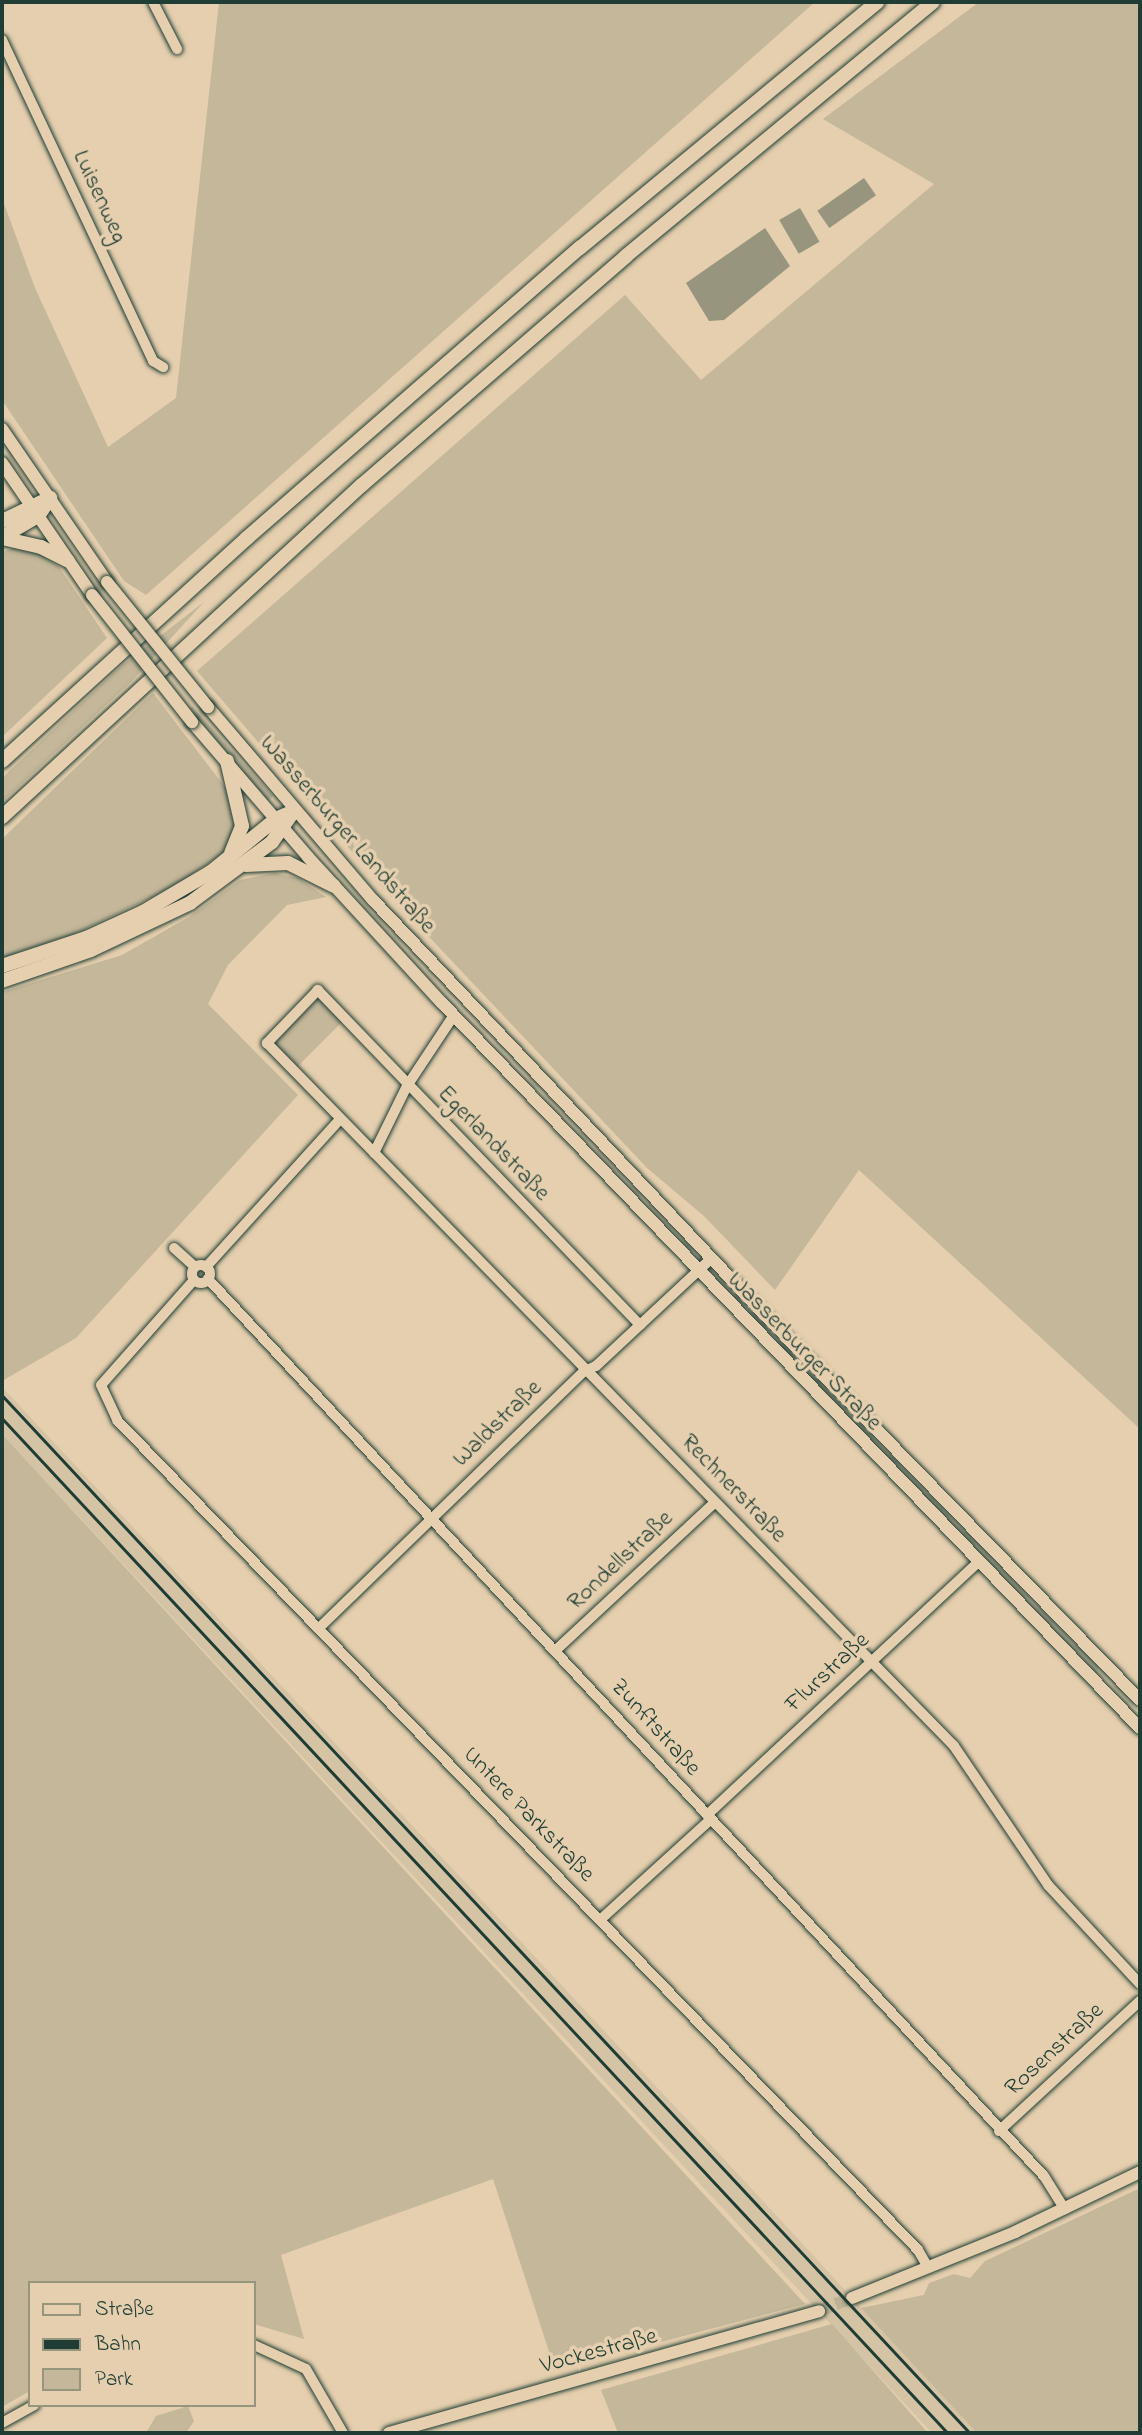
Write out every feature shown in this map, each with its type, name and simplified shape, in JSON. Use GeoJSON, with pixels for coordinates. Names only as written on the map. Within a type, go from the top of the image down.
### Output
{"type":"FeatureCollection","features":[{"type":"Feature","properties":{"kind":"highway"},"geometry":{"type":"LineString","coordinates":[[2,761],[247,538],[580,248],[877,2]]}},
{"type":"Feature","properties":{"kind":"highway"},"geometry":{"type":"LineString","coordinates":[[2,817],[362,485],[626,256],[933,2]]}},
{"type":"Feature","properties":{"kind":"highway"},"geometry":{"type":"LineString","coordinates":[[2,537],[50,498]]}},
{"type":"Feature","properties":{"kind":"highway"},"geometry":{"type":"LineString","coordinates":[[2,521],[34,510]]}},
{"type":"Feature","properties":{"kind":"highway"},"geometry":{"type":"LineString","coordinates":[[2,537],[41,547],[68,561]]}},
{"type":"Feature","properties":{"kind":"highway"},"geometry":{"type":"LineString","coordinates":[[227,761],[242,826],[228,859]]}},
{"type":"Feature","properties":{"kind":"highway"},"geometry":{"type":"LineString","coordinates":[[2,981],[148,926],[242,866],[294,811]]}},
{"type":"Feature","properties":{"kind":"highway"},"geometry":{"type":"LineString","coordinates":[[2,966],[86,938],[143,912],[280,824]]}},
{"type":"Feature","properties":{"kind":"highway"},"geometry":{"type":"LineString","coordinates":[[242,866],[275,860],[288,863],[334,886]]}},
{"type":"Feature","properties":{"kind":"main road"},"geometry":{"type":"LineString","coordinates":[[2,429],[50,498]]}},
{"type":"Feature","properties":{"kind":"main road"},"geometry":{"type":"LineString","coordinates":[[2,463],[68,561]]}},
{"type":"Feature","properties":{"kind":"main road","name":"Wasserburger Landstraße"},"geometry":{"type":"LineString","coordinates":[[50,498],[107,582],[294,811],[457,989]]}},
{"type":"Feature","properties":{"kind":"main road","name":"Wasserburger Landstraße"},"geometry":{"type":"LineString","coordinates":[[68,561],[192,722],[334,886],[442,1002]]}},
{"type":"Feature","properties":{"kind":"main road","name":"Wasserburger Straße"},"geometry":{"type":"LineString","coordinates":[[457,989],[712,1258],[1140,1700]]}},
{"type":"Feature","properties":{"kind":"main road","name":"Wasserburger Straße"},"geometry":{"type":"LineString","coordinates":[[442,1002],[697,1271],[1140,1728]]}},
{"type":"Feature","properties":{"kind":"main road"},"geometry":{"type":"LineString","coordinates":[[852,2298],[1065,2209],[1140,2172]]}},
{"type":"Feature","properties":{"kind":"main road","name":"Vockestraße"},"geometry":{"type":"LineString","coordinates":[[389,2433],[819,2311]]}},
{"type":"Feature","properties":{"kind":"street"},"geometry":{"type":"LineString","coordinates":[[153,2],[177,49]]}},
{"type":"Feature","properties":{"kind":"street","name":"Luisenweg"},"geometry":{"type":"LineString","coordinates":[[2,40],[153,361],[163,367]]}},
{"type":"Feature","properties":{"kind":"street","name":"Rechnerstraße"},"geometry":{"type":"LineString","coordinates":[[318,990],[268,1046],[590,1370],[960,1753],[1054,1892],[1140,1984]]}},
{"type":"Feature","properties":{"kind":"street","name":"Egerlandstraße"},"geometry":{"type":"LineString","coordinates":[[318,990],[407,1086],[640,1325]]}},
{"type":"Feature","properties":{"kind":"street"},"geometry":{"type":"LineString","coordinates":[[374,1153],[407,1086],[454,1015]]}},
{"type":"Feature","properties":{"kind":"street"},"geometry":{"type":"LineString","coordinates":[[194,1280],[201,1267],[340,1119]]}},
{"type":"Feature","properties":{"kind":"street"},"geometry":{"type":"LineString","coordinates":[[174,1248],[201,1267],[208,1279],[194,1280]]}},
{"type":"Feature","properties":{"kind":"street","name":"Waldstraße"},"geometry":{"type":"LineString","coordinates":[[319,1628],[583,1372],[590,1370],[712,1258]]}},
{"type":"Feature","properties":{"kind":"street","name":"Zunftstraße"},"geometry":{"type":"LineString","coordinates":[[208,1279],[999,2131],[1044,2176],[1065,2209]]}},
{"type":"Feature","properties":{"kind":"street","name":"Untere Parkstraße"},"geometry":{"type":"LineString","coordinates":[[194,1280],[106,1378],[100,1390],[117,1420],[918,2250],[928,2267]]}},
{"type":"Feature","properties":{"kind":"street","name":"Rondellstraße"},"geometry":{"type":"LineString","coordinates":[[555,1650],[715,1502]]}},
{"type":"Feature","properties":{"kind":"street","name":"Flurstraße"},"geometry":{"type":"LineString","coordinates":[[600,1920],[978,1562]]}},
{"type":"Feature","properties":{"kind":"street","name":"Rosenstraße"},"geometry":{"type":"LineString","coordinates":[[999,2131],[1140,2001]]}},
{"type":"Feature","properties":{"kind":"street"},"geometry":{"type":"LineString","coordinates":[[256,2346],[306,2369],[343,2433]]}},
{"type":"Feature","properties":{"kind":"street"},"geometry":{"type":"LineString","coordinates":[[2,2423],[30,2407]]}},
{"type":"Feature","properties":{"kind":"shaded area"},"geometry":{"type":"Polygon","coordinates":[[[864,178],[876,195],[829,228],[817,211],[864,178]]]}},
{"type":"Feature","properties":{"kind":"shaded area"},"geometry":{"type":"Polygon","coordinates":[[[800,208],[820,242],[799,254],[779,220],[800,208]]]}},
{"type":"Feature","properties":{"kind":"shaded area"},"geometry":{"type":"Polygon","coordinates":[[[765,228],[790,266],[724,320],[709,321],[686,283],[765,228]]]}},
{"type":"Feature","properties":{"kind":"shaded area"},"geometry":{"type":"Polygon","coordinates":[[[2,1387],[977,2433],[932,2433],[2,1434],[2,1387]]]}},
{"type":"Feature","properties":{"kind":"green space"},"geometry":{"type":"Polygon","coordinates":[[[219,2],[815,2],[146,595],[124,581],[2,400],[2,198],[35,288],[108,447],[176,398],[219,2]]]}},
{"type":"Feature","properties":{"kind":"green space"},"geometry":{"type":"Polygon","coordinates":[[[979,2],[1140,2],[1140,1429],[859,1170],[775,1290],[704,1216],[647,1168],[383,888],[197,671],[625,295],[701,380],[934,184],[823,119],[979,2]]]}},
{"type":"Feature","properties":{"kind":"green space"},"geometry":{"type":"Polygon","coordinates":[[[14,548],[39,553],[59,567],[107,638],[2,737],[2,552],[14,548]]]}},
{"type":"Feature","properties":{"kind":"green space"},"geometry":{"type":"Polygon","coordinates":[[[204,602],[131,682],[2,802],[2,778],[120,667],[204,602]]]}},
{"type":"Feature","properties":{"kind":"green space"},"geometry":{"type":"Polygon","coordinates":[[[153,693],[231,795],[237,825],[226,851],[175,886],[68,937],[2,959],[2,839],[153,693]]]}},
{"type":"Feature","properties":{"kind":"green space"},"geometry":{"type":"Polygon","coordinates":[[[192,706],[273,796],[267,801],[190,709],[192,706]]]}},
{"type":"Feature","properties":{"kind":"green space"},"geometry":{"type":"Polygon","coordinates":[[[275,873],[298,878],[326,897],[287,905],[228,965],[208,1004],[298,1095],[76,1338],[2,1381],[2,992],[122,955],[189,917],[240,880],[275,873]]]}},
{"type":"Feature","properties":{"kind":"green space"},"geometry":{"type":"Polygon","coordinates":[[[319,997],[343,1021],[294,1070],[270,1046],[319,997]]]}},
{"type":"Feature","properties":{"kind":"green space"},"geometry":{"type":"Polygon","coordinates":[[[766,1333],[791,1353],[1098,1667],[1097,1674],[766,1333]]]}},
{"type":"Feature","properties":{"kind":"green space"},"geometry":{"type":"Polygon","coordinates":[[[2,1434],[805,2304],[555,2370],[493,2179],[281,2255],[304,2339],[256,2325],[256,2281],[28,2281],[28,2392],[2,2407],[2,1434]]]}},
{"type":"Feature","properties":{"kind":"green space"},"geometry":{"type":"Polygon","coordinates":[[[1140,2188],[1140,2433],[977,2433],[861,2308],[924,2295],[929,2283],[954,2274],[970,2278],[985,2261],[1140,2188]]]}},
{"type":"Feature","properties":{"kind":"green space"},"geometry":{"type":"Polygon","coordinates":[[[832,2324],[928,2433],[618,2433],[601,2390],[832,2324]]]}},
{"type":"Feature","properties":{"kind":"green space"},"geometry":{"type":"Polygon","coordinates":[[[188,2407],[194,2421],[186,2433],[146,2433],[156,2416],[188,2407]]]}},
{"type":"Feature","properties":{"kind":"tunnel"},"geometry":{"type":"LineString","coordinates":[[819,2311],[852,2298]]}},
{"type":"Feature","properties":{"kind":"railway"},"geometry":{"type":"LineString","coordinates":[[2,1395],[970,2433]]}},
{"type":"Feature","properties":{"kind":"railway"},"geometry":{"type":"LineString","coordinates":[[2,1418],[948,2433]]}}]}
